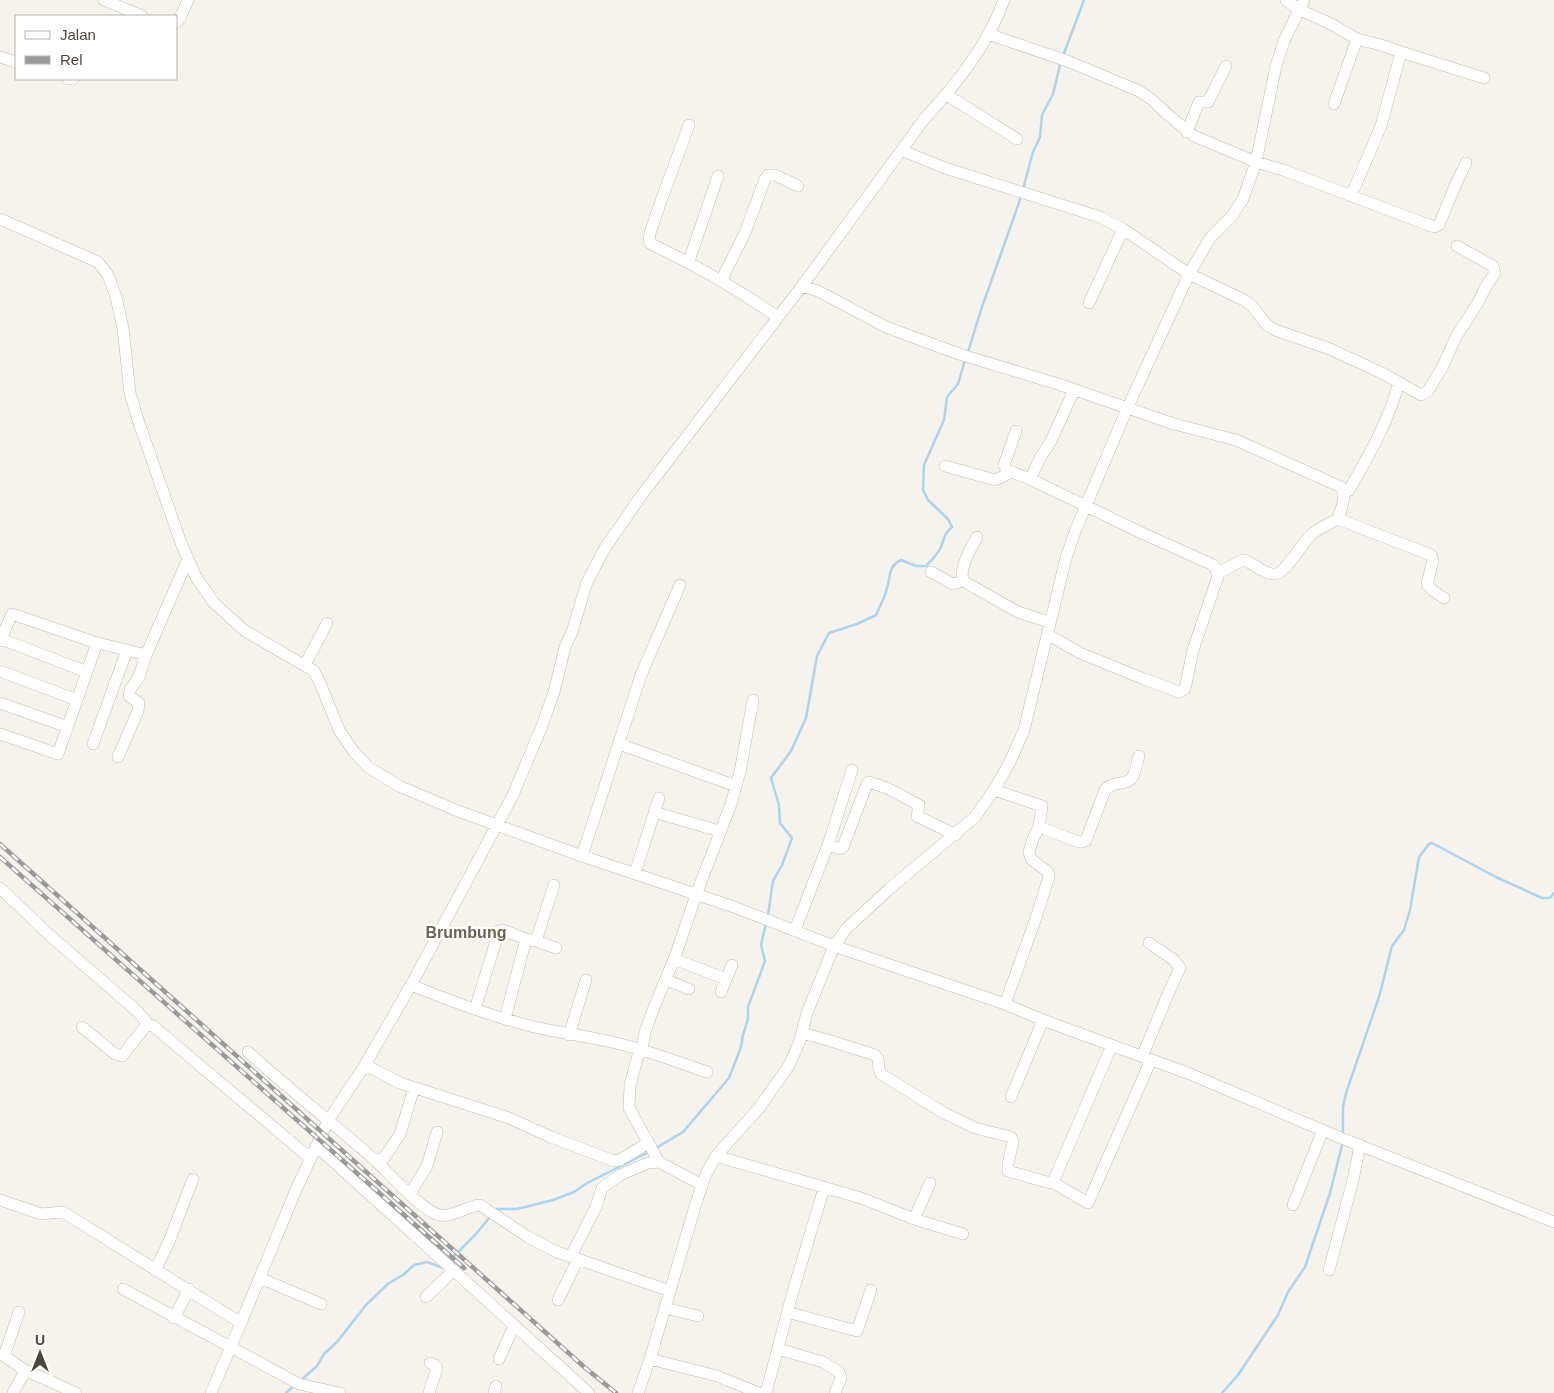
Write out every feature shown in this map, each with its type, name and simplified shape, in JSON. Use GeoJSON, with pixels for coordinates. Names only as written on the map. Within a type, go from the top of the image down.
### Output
{"type":"FeatureCollection","features":[{"type":"Feature","properties":{"kind":"street"},"geometry":{"type":"LineString","coordinates":[[104,0],[140,15]]}},
{"type":"Feature","properties":{"kind":"street"},"geometry":{"type":"LineString","coordinates":[[178,20],[188,0]]}},
{"type":"Feature","properties":{"kind":"street"},"geometry":{"type":"LineString","coordinates":[[210,1393],[310,1158],[328,1121],[365,1065],[411,985],[513,795],[554,692],[565,647],[572,632],[587,582],[605,548],[641,496],[802,286],[903,151],[925,118],[947,95],[966,70],[988,34],[1004,0]]}},
{"type":"Feature","properties":{"kind":"street"},"geometry":{"type":"LineString","coordinates":[[1286,0],[1301,5],[1357,39],[1484,78]]}},
{"type":"Feature","properties":{"kind":"street"},"geometry":{"type":"LineString","coordinates":[[638,1393],[706,1174],[716,1156],[759,1108],[786,1071],[794,1055],[807,1013],[834,946],[846,929],[888,890],[956,835],[975,817],[994,790],[1010,762],[1024,730],[1066,558],[1085,506],[1188,274],[1214,232],[1239,207],[1256,162],[1276,66],[1284,41],[1301,5]]}},
{"type":"Feature","properties":{"kind":"street"},"geometry":{"type":"LineString","coordinates":[[988,34],[1070,62],[1139,91],[1151,99],[1187,132],[1256,162],[1283,170],[1436,227],[1439,226],[1454,186],[1466,163]]}},
{"type":"Feature","properties":{"kind":"street"},"geometry":{"type":"LineString","coordinates":[[1334,104],[1357,39]]}},
{"type":"Feature","properties":{"kind":"street"},"geometry":{"type":"LineString","coordinates":[[1351,196],[1381,126],[1401,52]]}},
{"type":"Feature","properties":{"kind":"street"},"geometry":{"type":"LineString","coordinates":[[0,57],[15,62]]}},
{"type":"Feature","properties":{"kind":"street"},"geometry":{"type":"LineString","coordinates":[[1187,132],[1199,102],[1208,102],[1226,66]]}},
{"type":"Feature","properties":{"kind":"street"},"geometry":{"type":"LineString","coordinates":[[947,95],[1017,140]]}},
{"type":"Feature","properties":{"kind":"street"},"geometry":{"type":"LineString","coordinates":[[690,125],[649,238],[651,244],[689,261],[736,288],[778,317]]}},
{"type":"Feature","properties":{"kind":"street"},"geometry":{"type":"LineString","coordinates":[[903,151],[945,168],[1100,217],[1122,228],[1188,274],[1244,300],[1252,306],[1267,325],[1275,330],[1330,350],[1399,382],[1419,394],[1427,392],[1443,366],[1456,337],[1494,275],[1493,266],[1457,246]]}},
{"type":"Feature","properties":{"kind":"street"},"geometry":{"type":"LineString","coordinates":[[721,281],[745,234],[768,175],[775,175],[798,186]]}},
{"type":"Feature","properties":{"kind":"street"},"geometry":{"type":"LineString","coordinates":[[689,261],[718,176]]}},
{"type":"Feature","properties":{"kind":"street"},"geometry":{"type":"LineString","coordinates":[[0,219],[98,262],[105,269],[116,297],[123,328],[130,393],[181,543],[196,577],[214,603],[245,631],[314,671],[339,730],[354,752],[368,767],[382,777],[440,804],[582,856],[635,872],[734,907],[834,946],[1005,1004],[1043,1020],[1190,1074],[1360,1146],[1554,1222]]}},
{"type":"Feature","properties":{"kind":"street"},"geometry":{"type":"LineString","coordinates":[[1088,303],[1122,228]]}},
{"type":"Feature","properties":{"kind":"street"},"geometry":{"type":"LineString","coordinates":[[802,286],[818,291],[886,328],[979,361],[1074,390],[1127,409],[1174,424],[1236,440],[1341,487],[1344,494],[1338,518],[1313,533],[1283,570],[1278,573],[1269,573],[1243,560],[1218,573]]}},
{"type":"Feature","properties":{"kind":"street"},"geometry":{"type":"LineString","coordinates":[[1344,494],[1349,490],[1384,427],[1394,403],[1399,382]]}},
{"type":"Feature","properties":{"kind":"street"},"geometry":{"type":"LineString","coordinates":[[1030,479],[1051,441],[1074,390]]}},
{"type":"Feature","properties":{"kind":"street"},"geometry":{"type":"LineString","coordinates":[[1009,473],[1004,465],[1016,431]]}},
{"type":"Feature","properties":{"kind":"street"},"geometry":{"type":"LineString","coordinates":[[945,466],[995,480],[1009,473],[1030,479],[1202,560],[1215,567],[1218,573],[1183,691],[1180,692],[1080,653],[1048,628],[963,581]]}},
{"type":"Feature","properties":{"kind":"street"},"geometry":{"type":"LineString","coordinates":[[1338,518],[1431,555],[1433,560],[1427,584],[1444,598]]}},
{"type":"Feature","properties":{"kind":"street"},"geometry":{"type":"LineString","coordinates":[[963,581],[964,568],[977,537]]}},
{"type":"Feature","properties":{"kind":"street"},"geometry":{"type":"LineString","coordinates":[[118,757],[138,712],[139,703],[128,696],[130,690],[139,677],[146,655],[188,558]]}},
{"type":"Feature","properties":{"kind":"street"},"geometry":{"type":"LineString","coordinates":[[931,572],[952,584],[963,581]]}},
{"type":"Feature","properties":{"kind":"street"},"geometry":{"type":"LineString","coordinates":[[582,856],[641,675],[680,585]]}},
{"type":"Feature","properties":{"kind":"street"},"geometry":{"type":"LineString","coordinates":[[87,672],[0,640],[12,614],[97,643],[146,655]]}},
{"type":"Feature","properties":{"kind":"street"},"geometry":{"type":"LineString","coordinates":[[304,665],[327,623]]}},
{"type":"Feature","properties":{"kind":"street"},"geometry":{"type":"LineString","coordinates":[[0,734],[56,755],[59,753],[97,643]]}},
{"type":"Feature","properties":{"kind":"street"},"geometry":{"type":"LineString","coordinates":[[93,744],[127,650]]}},
{"type":"Feature","properties":{"kind":"street"},"geometry":{"type":"LineString","coordinates":[[0,672],[77,700]]}},
{"type":"Feature","properties":{"kind":"street"},"geometry":{"type":"LineString","coordinates":[[702,1186],[658,1159],[629,1108],[630,1084],[645,1032],[674,959],[736,786],[753,700]]}},
{"type":"Feature","properties":{"kind":"street"},"geometry":{"type":"LineString","coordinates":[[0,703],[68,727]]}},
{"type":"Feature","properties":{"kind":"street"},"geometry":{"type":"LineString","coordinates":[[619,744],[736,786]]}},
{"type":"Feature","properties":{"kind":"street"},"geometry":{"type":"LineString","coordinates":[[1040,827],[1079,842],[1086,840],[1105,790],[1112,784],[1130,780],[1133,777],[1139,756]]}},
{"type":"Feature","properties":{"kind":"street"},"geometry":{"type":"LineString","coordinates":[[795,930],[828,845],[852,770]]}},
{"type":"Feature","properties":{"kind":"street"},"geometry":{"type":"LineString","coordinates":[[828,845],[840,849],[843,847],[866,784],[869,782],[887,788],[919,805],[917,816],[956,835]]}},
{"type":"Feature","properties":{"kind":"street"},"geometry":{"type":"LineString","coordinates":[[994,790],[1040,804],[1043,808],[1040,827],[1033,839],[1030,856],[1031,859],[1048,872],[1049,880],[1005,1004]]}},
{"type":"Feature","properties":{"kind":"street"},"geometry":{"type":"LineString","coordinates":[[635,872],[659,798]]}},
{"type":"Feature","properties":{"kind":"street"},"geometry":{"type":"LineString","coordinates":[[654,812],[719,831]]}},
{"type":"Feature","properties":{"kind":"street"},"geometry":{"type":"LineString","coordinates":[[504,1019],[531,940],[554,885]]}},
{"type":"Feature","properties":{"kind":"street"},"geometry":{"type":"LineString","coordinates":[[0,888],[47,933],[142,1016],[149,1025],[153,1026],[310,1158]]}},
{"type":"Feature","properties":{"kind":"street"},"geometry":{"type":"LineString","coordinates":[[475,1009],[498,931],[503,930],[556,948]]}},
{"type":"Feature","properties":{"kind":"street"},"geometry":{"type":"LineString","coordinates":[[802,1033],[875,1055],[882,1074],[936,1109],[974,1128],[1011,1137],[1014,1142],[1008,1171],[1052,1182],[1088,1203],[1146,1058],[1168,994],[1180,968],[1180,965],[1174,960],[1149,943]]}},
{"type":"Feature","properties":{"kind":"street"},"geometry":{"type":"LineString","coordinates":[[674,959],[726,979]]}},
{"type":"Feature","properties":{"kind":"street"},"geometry":{"type":"LineString","coordinates":[[721,992],[732,965]]}},
{"type":"Feature","properties":{"kind":"street"},"geometry":{"type":"LineString","coordinates":[[569,1035],[586,980]]}},
{"type":"Feature","properties":{"kind":"street"},"geometry":{"type":"LineString","coordinates":[[666,980],[690,989]]}},
{"type":"Feature","properties":{"kind":"street"},"geometry":{"type":"LineString","coordinates":[[411,985],[504,1019],[569,1035],[591,1037],[641,1048],[707,1072]]}},
{"type":"Feature","properties":{"kind":"street"},"geometry":{"type":"LineString","coordinates":[[1011,1097],[1043,1020]]}},
{"type":"Feature","properties":{"kind":"street"},"geometry":{"type":"LineString","coordinates":[[82,1027],[115,1054],[122,1056],[145,1027],[149,1025]]}},
{"type":"Feature","properties":{"kind":"street"},"geometry":{"type":"LineString","coordinates":[[1052,1182],[1070,1145],[1112,1045]]}},
{"type":"Feature","properties":{"kind":"street"},"geometry":{"type":"LineString","coordinates":[[248,1052],[376,1161],[410,1194],[440,1215],[475,1206],[484,1207],[528,1238],[557,1252],[670,1291]]}},
{"type":"Feature","properties":{"kind":"street"},"geometry":{"type":"LineString","coordinates":[[365,1065],[400,1083],[509,1118],[551,1137],[614,1160],[620,1160],[648,1143]]}},
{"type":"Feature","properties":{"kind":"street"},"geometry":{"type":"LineString","coordinates":[[376,1161],[384,1158],[400,1134],[414,1088]]}},
{"type":"Feature","properties":{"kind":"street"},"geometry":{"type":"LineString","coordinates":[[1293,1205],[1323,1130]]}},
{"type":"Feature","properties":{"kind":"street"},"geometry":{"type":"LineString","coordinates":[[410,1194],[426,1166],[437,1132]]}},
{"type":"Feature","properties":{"kind":"street"},"geometry":{"type":"LineString","coordinates":[[316,1146],[589,1393]]}},
{"type":"Feature","properties":{"kind":"street"},"geometry":{"type":"LineString","coordinates":[[1329,1270],[1360,1146]]}},
{"type":"Feature","properties":{"kind":"street"},"geometry":{"type":"LineString","coordinates":[[716,1156],[869,1201],[914,1219],[963,1234]]}},
{"type":"Feature","properties":{"kind":"street"},"geometry":{"type":"LineString","coordinates":[[558,1300],[602,1188],[620,1175],[658,1159]]}},
{"type":"Feature","properties":{"kind":"street"},"geometry":{"type":"LineString","coordinates":[[155,1270],[168,1244],[193,1178]]}},
{"type":"Feature","properties":{"kind":"street"},"geometry":{"type":"LineString","coordinates":[[914,1219],[930,1183]]}},
{"type":"Feature","properties":{"kind":"street"},"geometry":{"type":"LineString","coordinates":[[766,1393],[787,1312],[824,1188]]}},
{"type":"Feature","properties":{"kind":"street"},"geometry":{"type":"LineString","coordinates":[[0,1200],[41,1214],[63,1212],[241,1323]]}},
{"type":"Feature","properties":{"kind":"street"},"geometry":{"type":"LineString","coordinates":[[426,1297],[452,1269]]}},
{"type":"Feature","properties":{"kind":"street"},"geometry":{"type":"LineString","coordinates":[[260,1278],[321,1304]]}},
{"type":"Feature","properties":{"kind":"street"},"geometry":{"type":"LineString","coordinates":[[124,1289],[174,1318],[299,1384],[338,1393]]}},
{"type":"Feature","properties":{"kind":"street"},"geometry":{"type":"LineString","coordinates":[[174,1318],[189,1289]]}},
{"type":"Feature","properties":{"kind":"street"},"geometry":{"type":"LineString","coordinates":[[787,1312],[857,1331],[871,1290]]}},
{"type":"Feature","properties":{"kind":"street"},"geometry":{"type":"LineString","coordinates":[[665,1308],[698,1316]]}},
{"type":"Feature","properties":{"kind":"street"},"geometry":{"type":"LineString","coordinates":[[19,1312],[4,1356],[6,1359],[60,1390],[76,1393]]}},
{"type":"Feature","properties":{"kind":"street"},"geometry":{"type":"LineString","coordinates":[[498,1359],[514,1326]]}},
{"type":"Feature","properties":{"kind":"street"},"geometry":{"type":"LineString","coordinates":[[778,1349],[832,1366],[841,1376],[835,1393]]}},
{"type":"Feature","properties":{"kind":"street"},"geometry":{"type":"LineString","coordinates":[[650,1359],[726,1379],[759,1393]]}},
{"type":"Feature","properties":{"kind":"street"},"geometry":{"type":"LineString","coordinates":[[429,1393],[437,1368],[435,1364],[430,1363]]}},
{"type":"Feature","properties":{"kind":"street"},"geometry":{"type":"LineString","coordinates":[[13,1393],[26,1372]]}},
{"type":"Feature","properties":{"kind":"waterway"},"geometry":{"type":"LineString","coordinates":[[1063,56],[1084,0]]}},
{"type":"Feature","properties":{"kind":"waterway"},"geometry":{"type":"LineString","coordinates":[[1023,189],[1033,152],[1040,137],[1042,115],[1053,94],[1061,61]]}},
{"type":"Feature","properties":{"kind":"waterway"},"geometry":{"type":"LineString","coordinates":[[968,352],[1021,197]]}},
{"type":"Feature","properties":{"kind":"waterway"},"geometry":{"type":"LineString","coordinates":[[768,915],[773,881],[782,865],[792,838],[780,823],[779,805],[771,778],[791,751],[806,718],[817,656],[829,633],[857,624],[876,615],[885,595],[892,568],[897,562],[901,560],[916,566],[926,566],[938,552],[945,535],[952,527],[948,519],[928,500],[923,490],[924,465],[944,420],[947,397],[958,384],[965,360]]}},
{"type":"Feature","properties":{"kind":"waterway"},"geometry":{"type":"LineString","coordinates":[[1343,1136],[1343,1107],[1346,1093],[1379,997],[1392,946],[1404,930],[1410,910],[1419,857],[1429,844],[1432,843],[1496,877],[1542,898],[1550,898],[1554,893]]}},
{"type":"Feature","properties":{"kind":"waterway"},"geometry":{"type":"LineString","coordinates":[[656,1148],[683,1132],[729,1078],[741,1047],[748,1019],[748,1007],[765,961],[761,945],[766,923]]}},
{"type":"Feature","properties":{"kind":"waterway"},"geometry":{"type":"LineString","coordinates":[[1222,1393],[1238,1375],[1278,1315],[1288,1292],[1305,1267],[1330,1193],[1343,1141]]}},
{"type":"Feature","properties":{"kind":"waterway"},"geometry":{"type":"LineString","coordinates":[[496,1211],[497,1209],[517,1209],[553,1200],[574,1192],[587,1183],[649,1152]]}},
{"type":"Feature","properties":{"kind":"waterway"},"geometry":{"type":"LineString","coordinates":[[448,1262],[490,1217]]}},
{"type":"Feature","properties":{"kind":"waterway"},"geometry":{"type":"LineString","coordinates":[[300,1381],[317,1366],[324,1354],[337,1342],[366,1305],[389,1283],[403,1275],[414,1265],[427,1262],[443,1268],[445,1266]]}},
{"type":"Feature","properties":{"kind":"waterway"},"geometry":{"type":"LineString","coordinates":[[286,1393],[294,1386]]}},
{"type":"Feature","properties":{"kind":"railway"},"geometry":{"type":"LineString","coordinates":[[0,844],[583,1366],[616,1393]]}},
{"type":"Feature","properties":{"kind":"railway"},"geometry":{"type":"LineString","coordinates":[[0,857],[464,1268]]}},
{"type":"Feature","properties":{"kind":"district","name":"Brumbung"},"geometry":{"type":"Point","coordinates":[466,932]}}]}
